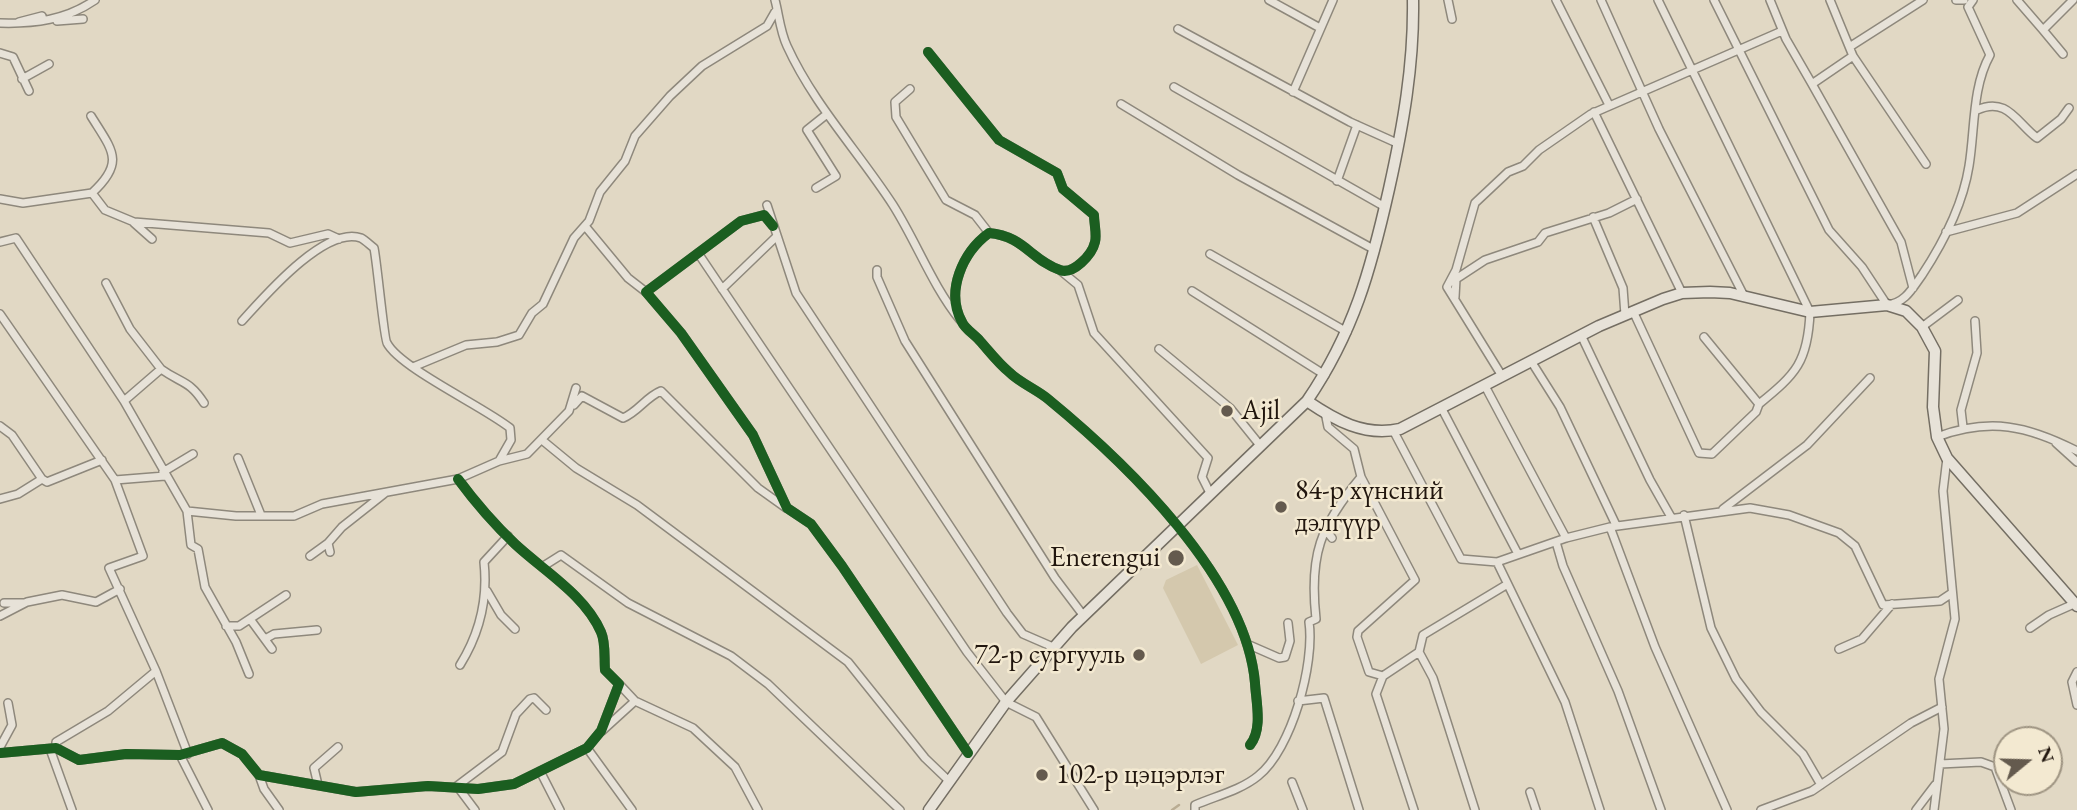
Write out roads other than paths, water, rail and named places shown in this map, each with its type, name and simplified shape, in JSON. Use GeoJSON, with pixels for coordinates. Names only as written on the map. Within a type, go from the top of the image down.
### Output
{"type":"FeatureCollection","features":[{"type":"Feature","properties":{"kind":"main road"},"geometry":{"type":"LineString","coordinates":[[929,810],[1006,702],[1083,615],[1307,401],[1325,375],[1347,332],[1370,272],[1399,144],[1414,47],[1413,0]]}},
{"type":"Feature","properties":{"kind":"main road"},"geometry":{"type":"LineString","coordinates":[[1307,401],[1359,428],[1393,430],[1485,386],[1581,335],[1682,293],[1710,292],[1744,296],[1810,312],[1886,305],[1906,311],[1922,327],[1935,351],[1933,407],[1937,437],[1947,458],[2076,604]]}},
{"type":"Feature","properties":{"kind":"street"},"geometry":{"type":"LineString","coordinates":[[0,23],[60,18],[95,0]]}},
{"type":"Feature","properties":{"kind":"street"},"geometry":{"type":"LineString","coordinates":[[775,0],[775,12],[787,45],[838,133],[853,146],[895,208],[948,305],[1009,373],[1045,396],[1083,428],[1179,523],[1229,602],[1254,662],[1258,711],[1255,738],[1250,745]]}},
{"type":"Feature","properties":{"kind":"street"},"geometry":{"type":"LineString","coordinates":[[1269,0],[1320,28]]}},
{"type":"Feature","properties":{"kind":"street"},"geometry":{"type":"LineString","coordinates":[[1293,92],[1334,0]]}},
{"type":"Feature","properties":{"kind":"street"},"geometry":{"type":"LineString","coordinates":[[1448,0],[1452,19]]}},
{"type":"Feature","properties":{"kind":"street"},"geometry":{"type":"LineString","coordinates":[[1556,0],[1609,105]]}},
{"type":"Feature","properties":{"kind":"street"},"geometry":{"type":"LineString","coordinates":[[1601,0],[1659,129],[1744,296]]}},
{"type":"Feature","properties":{"kind":"street"},"geometry":{"type":"LineString","coordinates":[[1593,217],[1623,288],[1629,313],[1699,453],[1712,454],[1756,412],[1759,404],[1798,370],[1809,335],[1810,312],[1689,69],[1658,0]]}},
{"type":"Feature","properties":{"kind":"street"},"geometry":{"type":"LineString","coordinates":[[1714,0],[1829,229],[1862,267],[1886,305],[1896,304],[1913,288],[1946,232],[1969,169],[1982,69],[1990,55],[1968,6],[1973,0]]}},
{"type":"Feature","properties":{"kind":"street"},"geometry":{"type":"LineString","coordinates":[[1770,0],[1782,31],[1901,242],[1913,288]]}},
{"type":"Feature","properties":{"kind":"street"},"geometry":{"type":"LineString","coordinates":[[1830,0],[1853,56],[1926,164]]}},
{"type":"Feature","properties":{"kind":"street"},"geometry":{"type":"LineString","coordinates":[[1851,46],[1922,0]]}},
{"type":"Feature","properties":{"kind":"street"},"geometry":{"type":"LineString","coordinates":[[1956,0],[1964,0]]}},
{"type":"Feature","properties":{"kind":"street"},"geometry":{"type":"LineString","coordinates":[[2017,0],[2034,24],[2043,30],[2063,54]]}},
{"type":"Feature","properties":{"kind":"street"},"geometry":{"type":"LineString","coordinates":[[2043,30],[2076,0]]}},
{"type":"Feature","properties":{"kind":"street"},"geometry":{"type":"LineString","coordinates":[[413,367],[466,345],[497,342],[519,335],[532,313],[543,304],[600,192],[625,160],[635,136],[646,121],[702,66],[767,26],[775,12]]}},
{"type":"Feature","properties":{"kind":"street"},"geometry":{"type":"LineString","coordinates":[[44,18],[83,19]]}},
{"type":"Feature","properties":{"kind":"street"},"geometry":{"type":"LineString","coordinates":[[1178,29],[1293,92],[1399,144]]}},
{"type":"Feature","properties":{"kind":"street"},"geometry":{"type":"LineString","coordinates":[[1502,376],[1447,287],[1457,270],[1475,203],[1508,172],[1523,166],[1539,150],[1594,112],[1782,31]]}},
{"type":"Feature","properties":{"kind":"street"},"geometry":{"type":"LineString","coordinates":[[928,52],[999,139],[1058,173],[1063,189],[1094,215],[1095,242],[1089,254],[1073,270],[1060,271]]}},
{"type":"Feature","properties":{"kind":"street"},"geometry":{"type":"LineString","coordinates":[[0,53],[13,57],[29,92]]}},
{"type":"Feature","properties":{"kind":"street"},"geometry":{"type":"LineString","coordinates":[[1812,83],[1853,56]]}},
{"type":"Feature","properties":{"kind":"street"},"geometry":{"type":"LineString","coordinates":[[23,79],[48,64]]}},
{"type":"Feature","properties":{"kind":"street"},"geometry":{"type":"LineString","coordinates":[[1174,87],[1385,207]]}},
{"type":"Feature","properties":{"kind":"street"},"geometry":{"type":"LineString","coordinates":[[910,89],[895,102],[896,117],[946,200],[975,215],[989,233]]}},
{"type":"Feature","properties":{"kind":"street"},"geometry":{"type":"LineString","coordinates":[[1121,104],[1238,175],[1375,250]]}},
{"type":"Feature","properties":{"kind":"street"},"geometry":{"type":"LineString","coordinates":[[1977,110],[2000,106],[2011,111],[2037,138],[2061,119],[2069,108]]}},
{"type":"Feature","properties":{"kind":"street"},"geometry":{"type":"LineString","coordinates":[[1594,112],[1682,293]]}},
{"type":"Feature","properties":{"kind":"street"},"geometry":{"type":"LineString","coordinates":[[816,188],[836,176],[829,161],[807,135],[808,127],[827,114]]}},
{"type":"Feature","properties":{"kind":"street"},"geometry":{"type":"LineString","coordinates":[[0,200],[23,203],[92,193],[110,177],[113,163],[111,148],[91,116]]}},
{"type":"Feature","properties":{"kind":"street"},"geometry":{"type":"LineString","coordinates":[[1337,181],[1357,125]]}},
{"type":"Feature","properties":{"kind":"street"},"geometry":{"type":"LineString","coordinates":[[1946,232],[2017,213],[2077,174]]}},
{"type":"Feature","properties":{"kind":"street"},"geometry":{"type":"LineString","coordinates":[[92,193],[105,210],[134,222],[269,233],[290,243],[328,234],[339,239]]}},
{"type":"Feature","properties":{"kind":"street"},"geometry":{"type":"LineString","coordinates":[[1455,298],[1456,279],[1474,265],[1538,242],[1545,233],[1609,213],[1637,199]]}},
{"type":"Feature","properties":{"kind":"street"},"geometry":{"type":"LineString","coordinates":[[767,205],[796,293],[1007,612],[1023,634],[1053,648]]}},
{"type":"Feature","properties":{"kind":"street"},"geometry":{"type":"LineString","coordinates":[[646,292],[741,221],[764,215],[773,226]]}},
{"type":"Feature","properties":{"kind":"street"},"geometry":{"type":"LineString","coordinates":[[134,222],[152,239]]}},
{"type":"Feature","properties":{"kind":"street"},"geometry":{"type":"LineString","coordinates":[[585,226],[628,278],[646,292],[681,333],[753,435],[787,508]]}},
{"type":"Feature","properties":{"kind":"street"},"geometry":{"type":"LineString","coordinates":[[961,321],[955,288],[961,267],[974,244],[989,233],[1007,235],[1078,285],[1094,333],[1150,390],[1208,458],[1202,477],[1210,493]]}},
{"type":"Feature","properties":{"kind":"street"},"geometry":{"type":"LineString","coordinates":[[242,321],[290,268],[339,239],[360,237],[374,248],[382,287],[385,342],[400,359],[510,428],[511,440],[499,461]]}},
{"type":"Feature","properties":{"kind":"street"},"geometry":{"type":"LineString","coordinates":[[722,289],[776,237]]}},
{"type":"Feature","properties":{"kind":"street"},"geometry":{"type":"LineString","coordinates":[[0,242],[16,238],[124,401],[187,510],[191,545],[198,549],[205,587],[249,674]]}},
{"type":"Feature","properties":{"kind":"street"},"geometry":{"type":"LineString","coordinates":[[698,253],[707,261],[722,289],[905,555],[967,652],[1006,702],[1036,717],[1094,810]]}},
{"type":"Feature","properties":{"kind":"street"},"geometry":{"type":"LineString","coordinates":[[1210,254],[1347,332]]}},
{"type":"Feature","properties":{"kind":"street"},"geometry":{"type":"LineString","coordinates":[[877,270],[877,277],[905,341],[1055,578],[1083,615]]}},
{"type":"Feature","properties":{"kind":"street"},"geometry":{"type":"LineString","coordinates":[[106,283],[130,330],[161,369],[178,381],[193,386],[204,403]]}},
{"type":"Feature","properties":{"kind":"street"},"geometry":{"type":"LineString","coordinates":[[1192,290],[1325,375]]}},
{"type":"Feature","properties":{"kind":"street"},"geometry":{"type":"LineString","coordinates":[[1922,327],[1958,300]]}},
{"type":"Feature","properties":{"kind":"street"},"geometry":{"type":"LineString","coordinates":[[0,314],[115,480],[144,556],[109,568],[156,671],[184,755],[208,810]]}},
{"type":"Feature","properties":{"kind":"street"},"geometry":{"type":"LineString","coordinates":[[1963,427],[1961,410],[1977,353],[1975,321]]}},
{"type":"Feature","properties":{"kind":"street"},"geometry":{"type":"LineString","coordinates":[[1581,335],[1650,480],[1671,517]]}},
{"type":"Feature","properties":{"kind":"street"},"geometry":{"type":"LineString","coordinates":[[1704,337],[1759,404]]}},
{"type":"Feature","properties":{"kind":"street"},"geometry":{"type":"LineString","coordinates":[[1159,349],[1230,408],[1259,444]]}},
{"type":"Feature","properties":{"kind":"street"},"geometry":{"type":"LineString","coordinates":[[1531,361],[1560,408],[1613,526],[1655,647],[1727,810]]}},
{"type":"Feature","properties":{"kind":"street"},"geometry":{"type":"LineString","coordinates":[[124,401],[161,369]]}},
{"type":"Feature","properties":{"kind":"street"},"geometry":{"type":"LineString","coordinates":[[1723,509],[1807,445],[1870,378]]}},
{"type":"Feature","properties":{"kind":"street"},"geometry":{"type":"LineString","coordinates":[[1485,386],[1566,538]]}},
{"type":"Feature","properties":{"kind":"street"},"geometry":{"type":"LineString","coordinates":[[569,411],[576,388]]}},
{"type":"Feature","properties":{"kind":"street"},"geometry":{"type":"LineString","coordinates":[[187,510],[236,516],[295,516],[322,504],[458,479],[499,461],[527,453],[582,396],[623,418],[631,414],[649,396],[661,391],[758,488],[811,524],[859,588],[968,753]]}},
{"type":"Feature","properties":{"kind":"street"},"geometry":{"type":"LineString","coordinates":[[1441,408],[1518,554]]}},
{"type":"Feature","properties":{"kind":"street"},"geometry":{"type":"LineString","coordinates":[[1325,412],[1328,427],[1354,449],[1361,477],[1415,580],[1358,631],[1357,637],[1369,672],[1383,676]]}},
{"type":"Feature","properties":{"kind":"street"},"geometry":{"type":"LineString","coordinates":[[1937,437],[1963,427],[1998,424],[2048,436],[2077,451]]}},
{"type":"Feature","properties":{"kind":"street"},"geometry":{"type":"LineString","coordinates":[[0,426],[12,435],[42,479],[47,482],[102,460]]}},
{"type":"Feature","properties":{"kind":"street"},"geometry":{"type":"LineString","coordinates":[[1393,430],[1461,559],[1497,562],[1566,538],[1613,526],[1723,509],[1750,508],[1789,516],[1839,533],[1855,546],[1883,605],[1940,601],[1952,593]]}},
{"type":"Feature","properties":{"kind":"street"},"geometry":{"type":"LineString","coordinates":[[2048,436],[2077,462]]}},
{"type":"Feature","properties":{"kind":"street"},"geometry":{"type":"LineString","coordinates":[[542,440],[576,468],[637,505],[848,662],[925,758],[949,781]]}},
{"type":"Feature","properties":{"kind":"street"},"geometry":{"type":"LineString","coordinates":[[115,480],[164,474],[193,454]]}},
{"type":"Feature","properties":{"kind":"street"},"geometry":{"type":"LineString","coordinates":[[237,458],[261,515]]}},
{"type":"Feature","properties":{"kind":"street"},"geometry":{"type":"LineString","coordinates":[[1934,810],[1944,729],[1939,679],[1955,619],[1943,491],[1947,458]]}},
{"type":"Feature","properties":{"kind":"street"},"geometry":{"type":"LineString","coordinates":[[1195,810],[1195,805],[1241,786],[1270,766],[1280,750],[1307,675],[1312,642],[1309,622],[1316,619],[1312,587],[1315,561],[1330,516],[1361,477]]}},
{"type":"Feature","properties":{"kind":"street"},"geometry":{"type":"LineString","coordinates":[[0,499],[18,494],[42,479]]}},
{"type":"Feature","properties":{"kind":"street"},"geometry":{"type":"LineString","coordinates":[[458,479],[472,499],[596,621],[603,636],[604,670],[635,701],[693,728],[735,768],[758,810]]}},
{"type":"Feature","properties":{"kind":"street"},"geometry":{"type":"LineString","coordinates":[[310,556],[388,490]]}},
{"type":"Feature","properties":{"kind":"street"},"geometry":{"type":"LineString","coordinates":[[1684,515],[1711,628],[1736,679],[1761,712],[1803,754],[1821,785]]}},
{"type":"Feature","properties":{"kind":"street"},"geometry":{"type":"LineString","coordinates":[[1325,529],[1332,538]]}},
{"type":"Feature","properties":{"kind":"street"},"geometry":{"type":"LineString","coordinates":[[460,665],[473,645],[487,591],[484,562],[508,536]]}},
{"type":"Feature","properties":{"kind":"street"},"geometry":{"type":"LineString","coordinates":[[1556,542],[1563,566],[1618,691],[1661,810]]}},
{"type":"Feature","properties":{"kind":"street"},"geometry":{"type":"LineString","coordinates":[[328,543],[330,552]]}},
{"type":"Feature","properties":{"kind":"street"},"geometry":{"type":"LineString","coordinates":[[542,568],[561,555],[628,603],[731,656],[768,684],[900,810]]}},
{"type":"Feature","properties":{"kind":"street"},"geometry":{"type":"LineString","coordinates":[[1497,562],[1565,702],[1600,810]]}},
{"type":"Feature","properties":{"kind":"street"},"geometry":{"type":"LineString","coordinates":[[1475,810],[1433,678],[1419,652],[1423,635],[1506,585]]}},
{"type":"Feature","properties":{"kind":"street"},"geometry":{"type":"LineString","coordinates":[[4,603],[25,603],[62,595],[96,602],[120,589]]}},
{"type":"Feature","properties":{"kind":"street"},"geometry":{"type":"LineString","coordinates":[[487,591],[501,615],[515,629]]}},
{"type":"Feature","properties":{"kind":"street"},"geometry":{"type":"LineString","coordinates":[[226,626],[239,626],[286,595]]}},
{"type":"Feature","properties":{"kind":"street"},"geometry":{"type":"LineString","coordinates":[[0,616],[25,603]]}},
{"type":"Feature","properties":{"kind":"street"},"geometry":{"type":"LineString","coordinates":[[1839,649],[1863,639],[1892,604]]}},
{"type":"Feature","properties":{"kind":"street"},"geometry":{"type":"LineString","coordinates":[[2030,628],[2049,615],[2076,604]]}},
{"type":"Feature","properties":{"kind":"street"},"geometry":{"type":"LineString","coordinates":[[250,619],[272,649]]}},
{"type":"Feature","properties":{"kind":"street"},"geometry":{"type":"LineString","coordinates":[[1246,644],[1279,658],[1285,657],[1290,641],[1288,623]]}},
{"type":"Feature","properties":{"kind":"street"},"geometry":{"type":"LineString","coordinates":[[265,639],[274,634],[317,629]]}},
{"type":"Feature","properties":{"kind":"street"},"geometry":{"type":"LineString","coordinates":[[1413,810],[1376,694],[1383,676],[1419,652]]}},
{"type":"Feature","properties":{"kind":"street"},"geometry":{"type":"LineString","coordinates":[[72,810],[53,749],[56,742],[108,711],[156,671]]}},
{"type":"Feature","properties":{"kind":"street"},"geometry":{"type":"LineString","coordinates":[[2077,672],[2072,682],[2077,705]]}},
{"type":"Feature","properties":{"kind":"street"},"geometry":{"type":"LineString","coordinates":[[601,731],[619,684]]}},
{"type":"Feature","properties":{"kind":"street"},"geometry":{"type":"LineString","coordinates":[[457,786],[502,752],[516,714],[530,699],[534,698],[547,710]]}},
{"type":"Feature","properties":{"kind":"street"},"geometry":{"type":"LineString","coordinates":[[1298,701],[1324,698],[1359,810]]}},
{"type":"Feature","properties":{"kind":"street"},"geometry":{"type":"LineString","coordinates":[[259,775],[356,792],[457,786],[478,789],[514,784],[587,748],[601,731],[635,701]]}},
{"type":"Feature","properties":{"kind":"street"},"geometry":{"type":"LineString","coordinates":[[0,747],[12,725],[8,703]]}},
{"type":"Feature","properties":{"kind":"street"},"geometry":{"type":"LineString","coordinates":[[1761,810],[1821,785],[1911,723],[1942,707]]}},
{"type":"Feature","properties":{"kind":"street"},"geometry":{"type":"LineString","coordinates":[[0,753],[53,749],[79,760],[126,754],[184,755],[222,743],[233,746],[259,775],[264,789],[279,810]]}},
{"type":"Feature","properties":{"kind":"street"},"geometry":{"type":"LineString","coordinates":[[318,785],[314,768],[338,747]]}},
{"type":"Feature","properties":{"kind":"street"},"geometry":{"type":"LineString","coordinates":[[587,748],[632,810]]}},
{"type":"Feature","properties":{"kind":"street"},"geometry":{"type":"LineString","coordinates":[[1940,764],[1981,762],[1995,767],[2011,810]]}},
{"type":"Feature","properties":{"kind":"street"},"geometry":{"type":"LineString","coordinates":[[540,771],[560,810]]}},
{"type":"Feature","properties":{"kind":"street"},"geometry":{"type":"LineString","coordinates":[[1292,782],[1303,810]]}},
{"type":"Feature","properties":{"kind":"street"},"geometry":{"type":"LineString","coordinates":[[1916,810],[1935,785]]}},
{"type":"Feature","properties":{"kind":"street"},"geometry":{"type":"LineString","coordinates":[[457,786],[475,810]]}},
{"type":"Feature","properties":{"kind":"street"},"geometry":{"type":"LineString","coordinates":[[1530,792],[1536,810]]}},
{"type":"Feature","properties":{"kind":"waterway"},"geometry":{"type":"LineString","coordinates":[[1172,810],[1179,805]]}},
{"type":"Feature","properties":{"kind":"place","name":"Ajil"},"geometry":{"type":"Point","coordinates":[1227,411]}},
{"type":"Feature","properties":{"kind":"place","name":"84-р хүнсний дэлгүүр"},"geometry":{"type":"Point","coordinates":[1281,507]}},
{"type":"Feature","properties":{"kind":"place","name":"Enerengui"},"geometry":{"type":"Point","coordinates":[1176,558]}},
{"type":"Feature","properties":{"kind":"place","name":"72-р сургууль"},"geometry":{"type":"Point","coordinates":[1139,655]}},
{"type":"Feature","properties":{"kind":"place","name":"102-р цэцэрлэг"},"geometry":{"type":"Point","coordinates":[1042,775]}}]}
